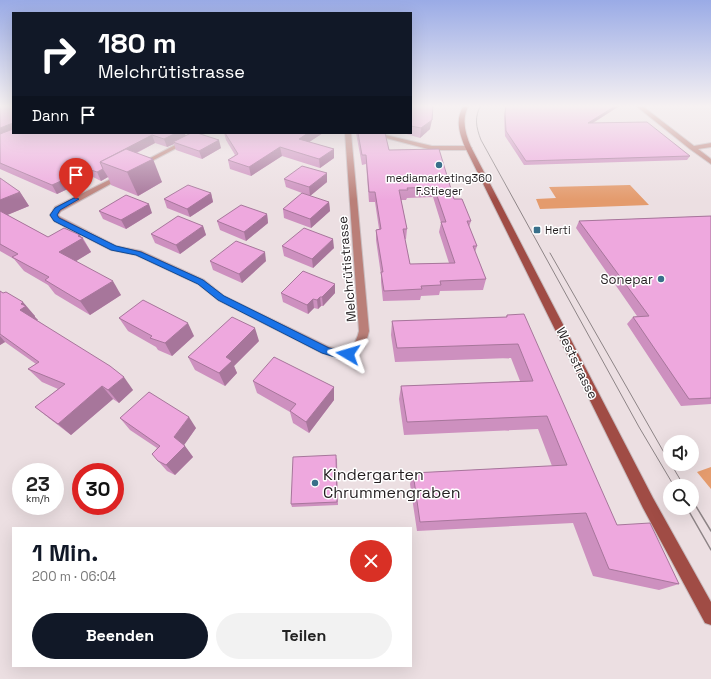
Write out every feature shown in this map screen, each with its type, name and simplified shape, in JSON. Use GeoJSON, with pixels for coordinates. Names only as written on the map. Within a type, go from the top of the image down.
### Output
{"type":"FeatureCollection","features":[{"type":"Feature","properties":{"kind":"main road","name":"Weststrasse"},"geometry":{"type":"LineString","coordinates":[[465,137],[469,148],[607,424],[648,503],[705,596],[711,617]]}},
{"type":"Feature","properties":{"kind":"street","name":"Melchrütistrasse"},"geometry":{"type":"LineString","coordinates":[[195,137],[58,209],[54,215],[57,220],[114,248],[138,253],[200,282],[221,298],[326,350],[338,354],[348,354],[359,347],[363,341],[364,331],[348,137]]}},
{"type":"Feature","properties":{"kind":"street"},"geometry":{"type":"LineString","coordinates":[[385,137],[432,148],[469,148]]}},
{"type":"Feature","properties":{"kind":"street"},"geometry":{"type":"LineString","coordinates":[[678,137],[711,162]]}},
{"type":"Feature","properties":{"kind":"street"},"geometry":{"type":"LineString","coordinates":[[692,148],[711,145]]}},
{"type":"Feature","properties":{"kind":"shaded area"},"geometry":{"type":"Polygon","coordinates":[[[630,185],[649,205],[540,209],[536,199],[556,198],[549,187],[630,185]]]}},
{"type":"Feature","properties":{"kind":"shaded area"},"geometry":{"type":"Polygon","coordinates":[[[711,467],[711,489],[697,472],[711,467]]]}},
{"type":"Feature","properties":{"kind":"building"},"geometry":{"type":"Polygon","coordinates":[[[0,137],[149,137],[100,162],[103,169],[97,172],[88,169],[52,185],[0,163],[0,137]]]}},
{"type":"Feature","properties":{"kind":"building"},"geometry":{"type":"Polygon","coordinates":[[[157,137],[169,137],[164,139],[157,137]]]}},
{"type":"Feature","properties":{"kind":"building"},"geometry":{"type":"Polygon","coordinates":[[[184,137],[209,137],[219,140],[199,151],[173,142],[184,137]]]}},
{"type":"Feature","properties":{"kind":"building"},"geometry":{"type":"Polygon","coordinates":[[[227,137],[302,137],[299,139],[334,149],[319,159],[280,147],[249,167],[228,160],[238,154],[227,137]]]}},
{"type":"Feature","properties":{"kind":"building"},"geometry":{"type":"Polygon","coordinates":[[[359,137],[386,137],[389,150],[439,149],[454,199],[462,199],[471,221],[467,221],[477,246],[473,246],[486,279],[440,281],[441,285],[421,286],[422,289],[384,291],[381,272],[383,272],[376,230],[381,229],[375,192],[369,192],[366,155],[362,155],[359,137]],[[434,187],[407,188],[408,190],[399,190],[407,229],[403,229],[410,264],[455,263],[441,222],[446,222],[434,187]]]}},
{"type":"Feature","properties":{"kind":"building"},"geometry":{"type":"Polygon","coordinates":[[[510,137],[666,137],[690,156],[526,161],[510,137]]]}},
{"type":"Feature","properties":{"kind":"building"},"geometry":{"type":"Polygon","coordinates":[[[126,149],[153,159],[127,172],[100,162],[126,149]]]}},
{"type":"Feature","properties":{"kind":"building"},"geometry":{"type":"Polygon","coordinates":[[[302,166],[327,173],[309,187],[284,179],[302,166]]]}},
{"type":"Feature","properties":{"kind":"building"},"geometry":{"type":"Polygon","coordinates":[[[0,178],[20,192],[0,200],[0,178]]]}},
{"type":"Feature","properties":{"kind":"building"},"geometry":{"type":"Polygon","coordinates":[[[188,185],[211,193],[187,209],[164,199],[188,185]]]}},
{"type":"Feature","properties":{"kind":"building"},"geometry":{"type":"Polygon","coordinates":[[[302,193],[329,202],[310,219],[283,209],[302,193]]]}},
{"type":"Feature","properties":{"kind":"building"},"geometry":{"type":"Polygon","coordinates":[[[126,195],[149,204],[121,220],[99,211],[126,195]]]}},
{"type":"Feature","properties":{"kind":"building"},"geometry":{"type":"Polygon","coordinates":[[[241,205],[267,214],[244,232],[217,221],[241,205]]]}},
{"type":"Feature","properties":{"kind":"building"},"geometry":{"type":"Polygon","coordinates":[[[0,211],[48,237],[64,228],[80,235],[78,236],[83,238],[59,252],[113,281],[80,301],[45,280],[49,277],[12,257],[18,254],[0,244],[0,211]]]}},
{"type":"Feature","properties":{"kind":"building"},"geometry":{"type":"Polygon","coordinates":[[[178,216],[203,226],[176,245],[151,234],[178,216]]]}},
{"type":"Feature","properties":{"kind":"building"},"geometry":{"type":"Polygon","coordinates":[[[711,216],[711,398],[689,399],[633,317],[649,316],[579,221],[711,216]]]}},
{"type":"Feature","properties":{"kind":"building"},"geometry":{"type":"Polygon","coordinates":[[[304,228],[333,239],[312,259],[282,246],[304,228]]]}},
{"type":"Feature","properties":{"kind":"building"},"geometry":{"type":"Polygon","coordinates":[[[236,241],[265,252],[239,274],[210,261],[236,241]]]}},
{"type":"Feature","properties":{"kind":"building"},"geometry":{"type":"Polygon","coordinates":[[[303,271],[335,284],[322,297],[317,300],[313,299],[307,305],[281,293],[303,271]]]}},
{"type":"Feature","properties":{"kind":"building"},"geometry":{"type":"Polygon","coordinates":[[[0,291],[3,293],[6,292],[23,302],[21,304],[26,306],[20,310],[110,366],[124,377],[108,390],[102,386],[58,424],[35,407],[65,384],[28,369],[39,362],[0,334],[0,291]]]}},
{"type":"Feature","properties":{"kind":"building"},"geometry":{"type":"Polygon","coordinates":[[[143,300],[188,323],[165,343],[150,338],[152,336],[119,318],[143,300]]]}},
{"type":"Feature","properties":{"kind":"building"},"geometry":{"type":"Polygon","coordinates":[[[524,314],[617,525],[650,523],[679,584],[609,569],[586,513],[420,522],[413,473],[567,465],[547,416],[407,422],[401,386],[533,381],[518,344],[397,348],[392,321],[507,317],[507,315],[524,314]]]}},
{"type":"Feature","properties":{"kind":"building"},"geometry":{"type":"Polygon","coordinates":[[[232,317],[255,328],[226,357],[232,361],[219,373],[188,357],[232,317]]]}},
{"type":"Feature","properties":{"kind":"building"},"geometry":{"type":"Polygon","coordinates":[[[274,357],[334,387],[306,422],[290,411],[296,404],[253,381],[274,357]]]}},
{"type":"Feature","properties":{"kind":"building"},"geometry":{"type":"Polygon","coordinates":[[[149,392],[189,417],[174,437],[185,446],[166,465],[158,461],[152,454],[160,446],[120,418],[149,392]]]}},
{"type":"Feature","properties":{"kind":"building","name":"Kindergarten Chrummengraben"},"geometry":{"type":"Polygon","coordinates":[[[336,455],[337,502],[291,504],[293,457],[336,455]]]}},
{"type":"Feature","properties":{"kind":"tram line"},"geometry":{"type":"LineString","coordinates":[[480,137],[639,427],[670,479]]}},
{"type":"Feature","properties":{"kind":"tram line"},"geometry":{"type":"LineString","coordinates":[[550,253],[663,451]]}},
{"type":"Feature","properties":{"kind":"tram line"},"geometry":{"type":"LineString","coordinates":[[675,471],[680,479]]}},
{"type":"Feature","properties":{"kind":"tram line"},"geometry":{"type":"LineString","coordinates":[[699,511],[711,531]]}},
{"type":"Feature","properties":{"kind":"tram line"},"geometry":{"type":"LineString","coordinates":[[691,515],[711,550]]}},
{"type":"Feature","properties":{"kind":"place","name":"mediamarketing360 F.Stieger"},"geometry":{"type":"Point","coordinates":[439,165]}},
{"type":"Feature","properties":{"kind":"place","name":"Herti"},"geometry":{"type":"Point","coordinates":[537,230]}},
{"type":"Feature","properties":{"kind":"place","name":"Sonepar"},"geometry":{"type":"Point","coordinates":[661,279]}},
{"type":"Feature","properties":{"kind":"place","name":"Kindergarten Chrummengraben"},"geometry":{"type":"Point","coordinates":[315,483]}},
{"type":"Feature","properties":{"kind":"route"},"geometry":{"type":"LineString","coordinates":[[76,199],[55,212],[54,215],[57,220],[114,248],[138,253],[200,282],[221,298],[326,350],[338,354],[348,354]]}}]}
